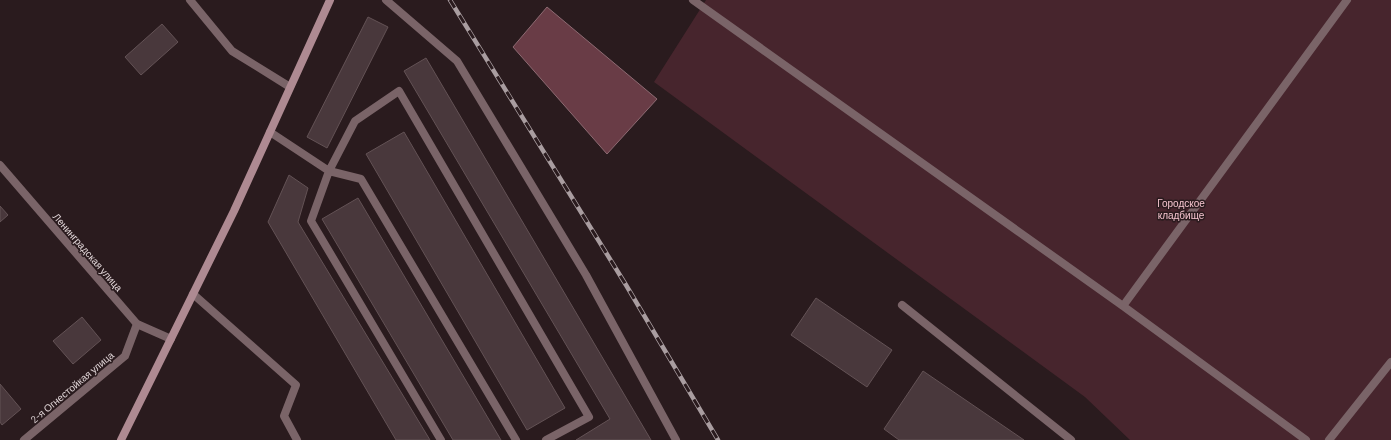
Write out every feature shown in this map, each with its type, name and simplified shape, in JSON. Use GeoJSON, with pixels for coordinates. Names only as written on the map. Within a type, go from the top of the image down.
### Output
{"type":"FeatureCollection","features":[{"type":"Feature","properties":{"kind":"main road"},"geometry":{"type":"LineString","coordinates":[[121,440],[234,211],[330,0]]}},
{"type":"Feature","properties":{"kind":"street"},"geometry":{"type":"LineString","coordinates":[[190,0],[232,51],[290,87]]}},
{"type":"Feature","properties":{"kind":"street"},"geometry":{"type":"LineString","coordinates":[[386,0],[457,61],[586,275],[676,440]]}},
{"type":"Feature","properties":{"kind":"street"},"geometry":{"type":"LineString","coordinates":[[693,0],[1123,306],[1306,440]]}},
{"type":"Feature","properties":{"kind":"street"},"geometry":{"type":"LineString","coordinates":[[1123,306],[1347,0]]}},
{"type":"Feature","properties":{"kind":"street"},"geometry":{"type":"LineString","coordinates":[[441,440],[311,221],[329,171],[355,121],[399,91],[589,417],[546,440]]}},
{"type":"Feature","properties":{"kind":"street"},"geometry":{"type":"LineString","coordinates":[[270,132],[329,171],[361,179],[516,440]]}},
{"type":"Feature","properties":{"kind":"street","name":"Ленинградская улица"},"geometry":{"type":"LineString","coordinates":[[0,166],[137,324],[171,339]]}},
{"type":"Feature","properties":{"kind":"street"},"geometry":{"type":"LineString","coordinates":[[193,294],[296,385],[284,416],[297,440]]}},
{"type":"Feature","properties":{"kind":"street"},"geometry":{"type":"LineString","coordinates":[[902,305],[1071,440]]}},
{"type":"Feature","properties":{"kind":"street","name":"2-я Огнестойкая улица"},"geometry":{"type":"LineString","coordinates":[[24,440],[124,356],[137,324]]}},
{"type":"Feature","properties":{"kind":"street"},"geometry":{"type":"LineString","coordinates":[[1329,440],[1391,362]]}},
{"type":"Feature","properties":{"kind":"green space","name":"Городское кладбище"},"geometry":{"type":"Polygon","coordinates":[[[706,0],[1391,0],[1391,440],[1130,440],[1085,397],[654,82],[706,0]]]}},
{"type":"Feature","properties":{"kind":"shaded area"},"geometry":{"type":"Polygon","coordinates":[[[547,7],[657,99],[607,154],[513,47],[547,7]]]}},
{"type":"Feature","properties":{"kind":"building"},"geometry":{"type":"Polygon","coordinates":[[[368,17],[388,27],[327,148],[307,137],[368,17]]]}},
{"type":"Feature","properties":{"kind":"building"},"geometry":{"type":"Polygon","coordinates":[[[162,24],[178,42],[141,75],[125,57],[162,24]]]}},
{"type":"Feature","properties":{"kind":"building"},"geometry":{"type":"Polygon","coordinates":[[[426,58],[651,440],[576,440],[610,419],[404,71],[426,58]]]}},
{"type":"Feature","properties":{"kind":"building"},"geometry":{"type":"Polygon","coordinates":[[[404,132],[565,408],[527,430],[366,154],[404,132]]]}},
{"type":"Feature","properties":{"kind":"building"},"geometry":{"type":"Polygon","coordinates":[[[289,175],[308,188],[298,222],[430,440],[396,440],[268,222],[289,175]]]}},
{"type":"Feature","properties":{"kind":"building"},"geometry":{"type":"Polygon","coordinates":[[[358,198],[501,440],[453,440],[322,219],[358,198]]]}},
{"type":"Feature","properties":{"kind":"building"},"geometry":{"type":"Polygon","coordinates":[[[0,206],[8,215],[0,222],[0,206]]]}},
{"type":"Feature","properties":{"kind":"building"},"geometry":{"type":"Polygon","coordinates":[[[816,298],[892,350],[867,387],[791,335],[816,298]]]}},
{"type":"Feature","properties":{"kind":"building"},"geometry":{"type":"Polygon","coordinates":[[[82,317],[101,340],[73,364],[53,341],[82,317]]]}},
{"type":"Feature","properties":{"kind":"building"},"geometry":{"type":"Polygon","coordinates":[[[923,371],[1024,440],[899,440],[884,429],[923,371]]]}},
{"type":"Feature","properties":{"kind":"building"},"geometry":{"type":"Polygon","coordinates":[[[0,384],[21,409],[2,425],[0,422],[0,384]]]}},
{"type":"Feature","properties":{"kind":"railway"},"geometry":{"type":"LineString","coordinates":[[450,0],[626,285],[718,440]]}}]}
